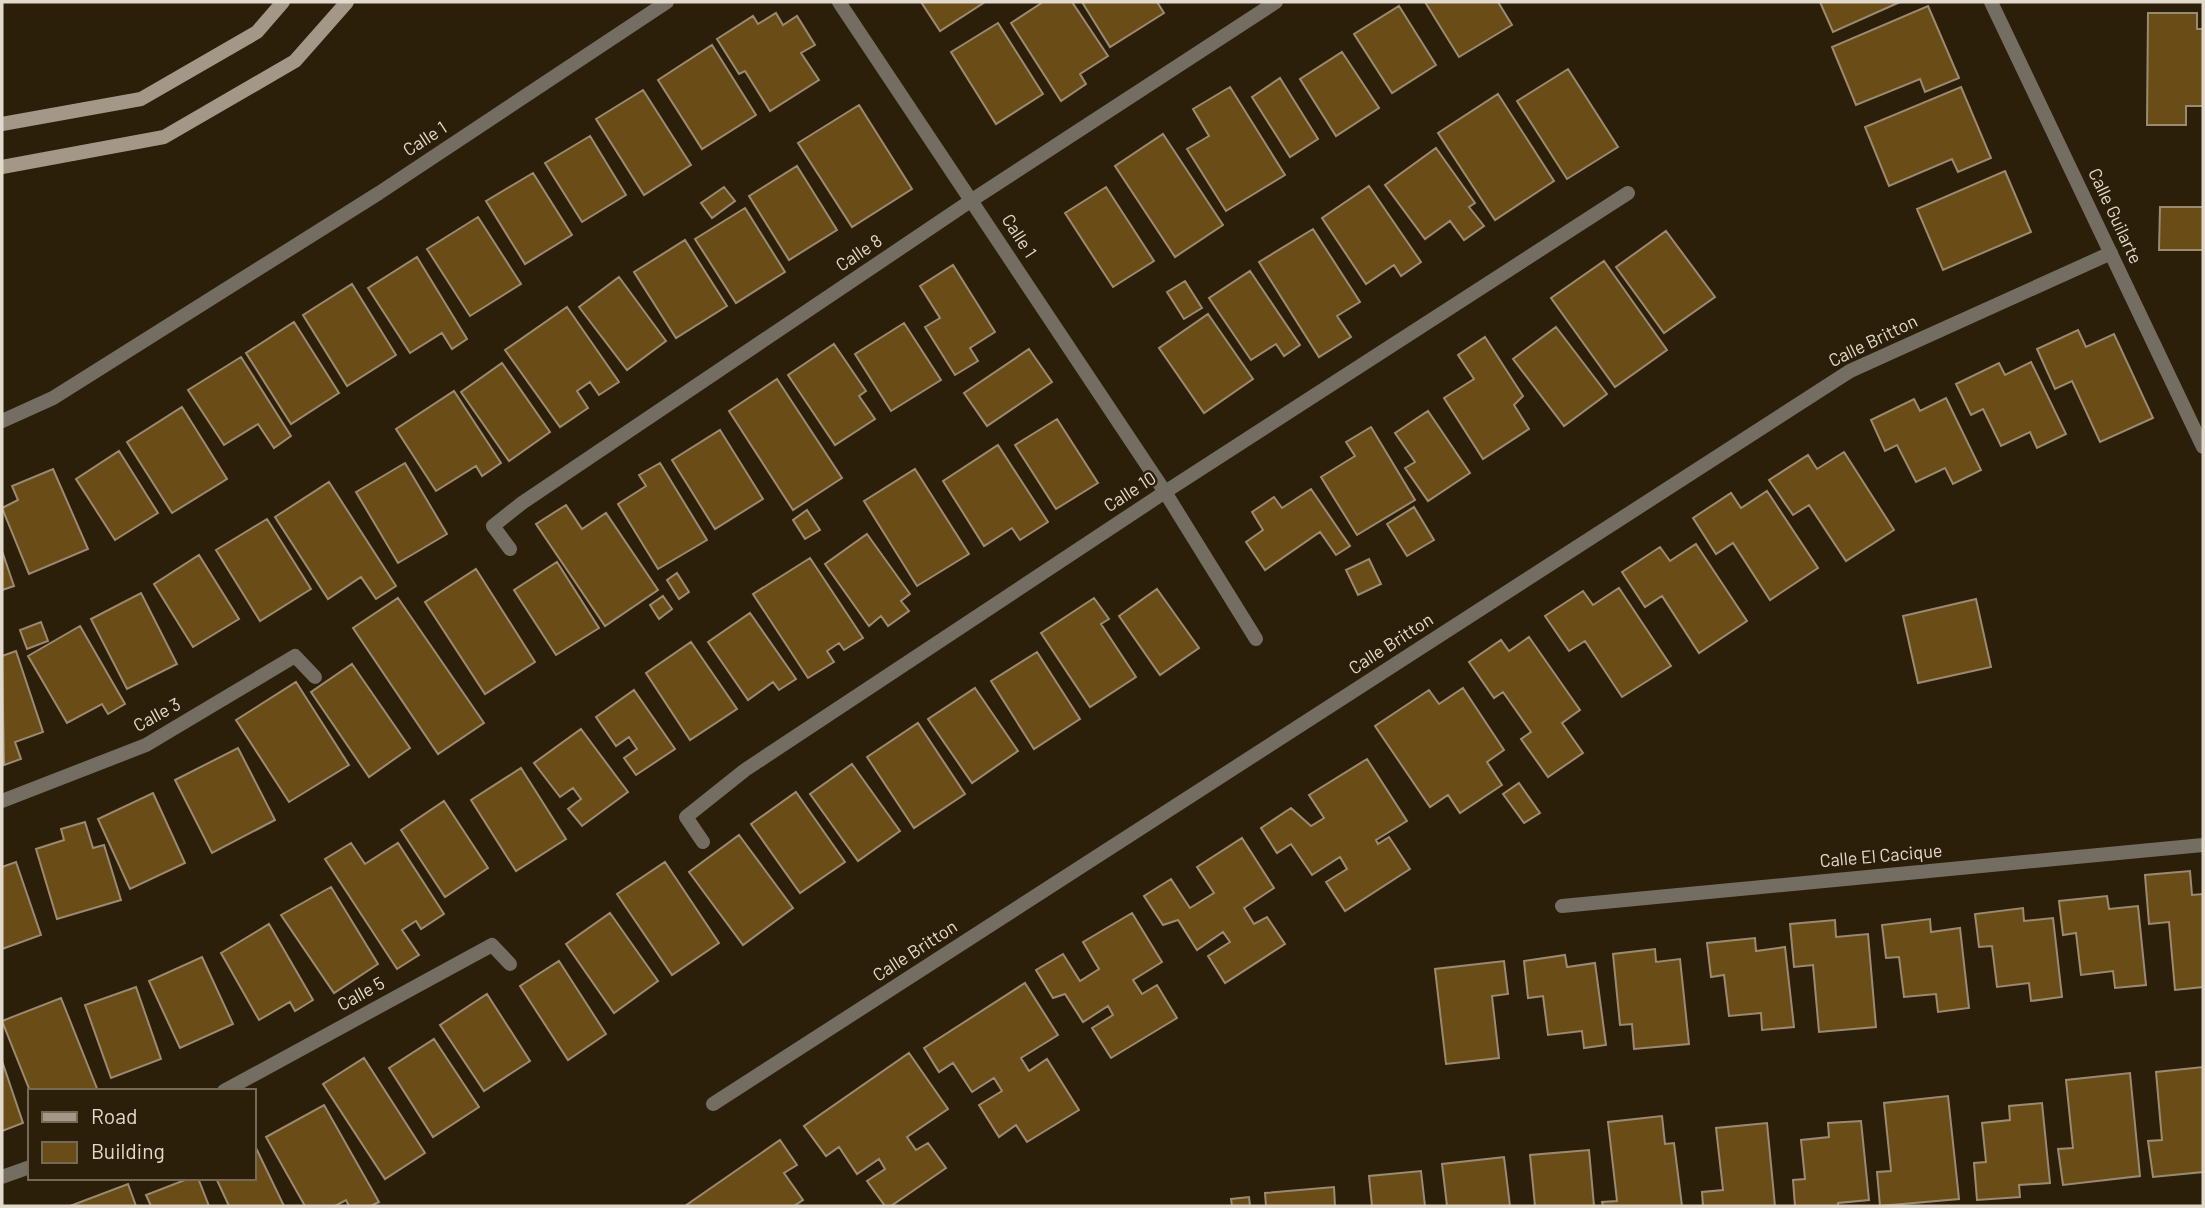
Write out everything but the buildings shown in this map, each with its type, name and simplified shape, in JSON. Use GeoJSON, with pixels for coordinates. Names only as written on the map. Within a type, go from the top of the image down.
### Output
{"type":"FeatureCollection","features":[{"type":"Feature","properties":{"kind":"main road"},"geometry":{"type":"LineString","coordinates":[[2,124],[141,99],[257,32],[284,2]]}},
{"type":"Feature","properties":{"kind":"main road"},"geometry":{"type":"LineString","coordinates":[[2,167],[164,137],[295,61],[347,2]]}},
{"type":"Feature","properties":{"kind":"street","name":"Calle 1"},"geometry":{"type":"LineString","coordinates":[[2,421],[53,398],[379,193],[667,2]]}},
{"type":"Feature","properties":{"kind":"street","name":"Calle 1"},"geometry":{"type":"LineString","coordinates":[[839,2],[1165,492],[1256,639]]}},
{"type":"Feature","properties":{"kind":"street","name":"Calle 8"},"geometry":{"type":"LineString","coordinates":[[510,549],[493,526],[522,503],[972,200],[1276,2]]}},
{"type":"Feature","properties":{"kind":"street","name":"Calle Guilarte"},"geometry":{"type":"LineString","coordinates":[[1991,2],[2203,447]]}},
{"type":"Feature","properties":{"kind":"street","name":"Calle 10"},"geometry":{"type":"LineString","coordinates":[[703,842],[686,817],[745,770],[1165,492],[1628,193]]}},
{"type":"Feature","properties":{"kind":"street","name":"Calle Britton"},"geometry":{"type":"LineString","coordinates":[[713,1104],[1850,371],[2111,253]]}},
{"type":"Feature","properties":{"kind":"street","name":"Calle 3"},"geometry":{"type":"LineString","coordinates":[[2,801],[146,745],[295,656],[315,677]]}},
{"type":"Feature","properties":{"kind":"street","name":"Calle El Cacique"},"geometry":{"type":"LineString","coordinates":[[1562,906],[2203,845]]}},
{"type":"Feature","properties":{"kind":"street","name":"Calle 5"},"geometry":{"type":"LineString","coordinates":[[228,1089],[492,944],[510,964]]}},
{"type":"Feature","properties":{"kind":"street"},"geometry":{"type":"LineString","coordinates":[[2,1177],[28,1168]]}}]}
